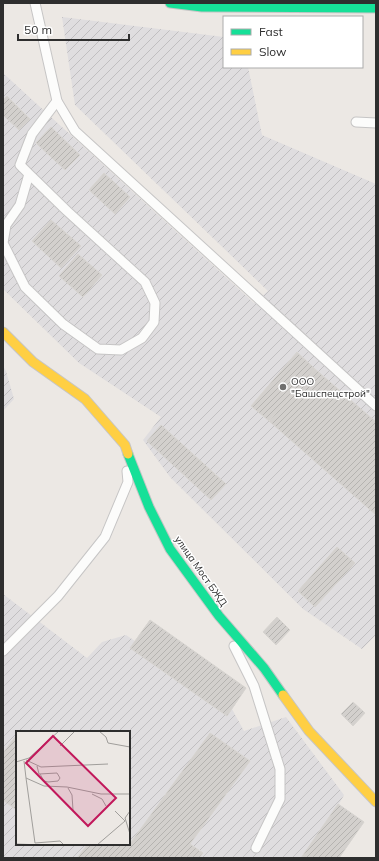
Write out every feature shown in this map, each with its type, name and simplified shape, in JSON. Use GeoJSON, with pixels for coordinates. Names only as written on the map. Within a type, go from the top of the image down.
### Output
{"type":"FeatureCollection","features":[{"type":"Feature","properties":{"kind":"street"},"geometry":{"type":"LineString","coordinates":[[170,3],[202,7],[376,8]]}},
{"type":"Feature","properties":{"kind":"street","name":"улица Мост БЖД"},"geometry":{"type":"LineString","coordinates":[[3,332],[33,362],[85,400],[125,445],[149,506],[170,549],[219,616],[264,668],[309,731],[376,802]]}},
{"type":"Feature","properties":{"kind":"lane"},"geometry":{"type":"LineString","coordinates":[[35,3],[57,101],[75,131],[376,406]]}},
{"type":"Feature","properties":{"kind":"lane"},"geometry":{"type":"LineString","coordinates":[[29,174],[20,205],[6,225],[3,243],[24,287],[64,324],[98,349],[121,350],[142,338],[154,322],[155,303],[145,282],[67,211],[20,165],[32,134],[57,101]]}},
{"type":"Feature","properties":{"kind":"lane"},"geometry":{"type":"LineString","coordinates":[[356,122],[376,123]]}},
{"type":"Feature","properties":{"kind":"lane"},"geometry":{"type":"LineString","coordinates":[[3,651],[58,596],[105,536],[128,482],[125,445]]}},
{"type":"Feature","properties":{"kind":"lane"},"geometry":{"type":"LineString","coordinates":[[219,616],[254,686],[280,770],[280,799],[256,848]]}},
{"type":"Feature","properties":{"kind":"shaded area"},"geometry":{"type":"Polygon","coordinates":[[[62,17],[223,37],[223,68],[248,68],[262,135],[376,184],[376,635],[362,649],[303,609],[170,477],[143,440],[161,417],[79,363],[3,289],[3,73],[254,303],[268,291],[75,105],[62,17]]]}},
{"type":"Feature","properties":{"kind":"shaded area"},"geometry":{"type":"Polygon","coordinates":[[[3,366],[6,371],[14,399],[3,411],[3,366]]]}},
{"type":"Feature","properties":{"kind":"shaded area"},"geometry":{"type":"Polygon","coordinates":[[[3,594],[87,658],[102,642],[126,635],[135,641],[150,620],[246,688],[232,709],[244,731],[286,717],[344,795],[339,804],[364,822],[339,858],[3,858],[3,594]]]}},
{"type":"Feature","properties":{"kind":"building"},"geometry":{"type":"Polygon","coordinates":[[[7,96],[30,119],[19,130],[3,115],[3,100],[7,96]]]}},
{"type":"Feature","properties":{"kind":"building"},"geometry":{"type":"Polygon","coordinates":[[[51,127],[80,155],[65,170],[36,143],[51,127]]]}},
{"type":"Feature","properties":{"kind":"building"},"geometry":{"type":"Polygon","coordinates":[[[104,173],[130,197],[115,214],[89,190],[104,173]]]}},
{"type":"Feature","properties":{"kind":"building"},"geometry":{"type":"Polygon","coordinates":[[[51,220],[81,246],[61,268],[32,241],[51,220]]]}},
{"type":"Feature","properties":{"kind":"building"},"geometry":{"type":"Polygon","coordinates":[[[78,254],[102,275],[83,297],[59,276],[78,254]]]}},
{"type":"Feature","properties":{"kind":"building","name":"ООО \"Башспецстрой\""},"geometry":{"type":"Polygon","coordinates":[[[297,352],[315,369],[269,421],[251,406],[297,352]]]}},
{"type":"Feature","properties":{"kind":"building"},"geometry":{"type":"Polygon","coordinates":[[[315,369],[376,422],[376,515],[269,421],[315,369]]]}},
{"type":"Feature","properties":{"kind":"building"},"geometry":{"type":"Polygon","coordinates":[[[161,425],[226,484],[211,500],[147,441],[161,425]]]}},
{"type":"Feature","properties":{"kind":"building"},"geometry":{"type":"Polygon","coordinates":[[[337,547],[355,563],[315,607],[298,591],[337,547]]]}},
{"type":"Feature","properties":{"kind":"building"},"geometry":{"type":"Polygon","coordinates":[[[277,617],[290,630],[276,645],[263,632],[277,617]]]}},
{"type":"Feature","properties":{"kind":"building"},"geometry":{"type":"Polygon","coordinates":[[[150,620],[246,688],[227,716],[130,648],[150,620]]]}},
{"type":"Feature","properties":{"kind":"building"},"geometry":{"type":"Polygon","coordinates":[[[353,702],[365,713],[353,726],[341,714],[353,702]]]}},
{"type":"Feature","properties":{"kind":"building"},"geometry":{"type":"Polygon","coordinates":[[[210,733],[250,761],[190,844],[203,853],[199,858],[77,858],[87,845],[130,845],[210,733]]]}},
{"type":"Feature","properties":{"kind":"building"},"geometry":{"type":"Polygon","coordinates":[[[16,738],[15,809],[3,800],[3,753],[16,738]]]}},
{"type":"Feature","properties":{"kind":"building"},"geometry":{"type":"Polygon","coordinates":[[[338,804],[364,822],[339,858],[301,858],[338,804]]]}},
{"type":"Feature","properties":{"kind":"traffic: fast"},"geometry":{"type":"LineString","coordinates":[[170,3],[202,7],[376,8]]}},
{"type":"Feature","properties":{"kind":"traffic: fast"},"geometry":{"type":"LineString","coordinates":[[128,454],[149,507],[170,549],[219,616],[264,668],[283,695]]}},
{"type":"Feature","properties":{"kind":"traffic: slow"},"geometry":{"type":"LineString","coordinates":[[3,332],[33,362],[85,399],[125,445],[128,454]]}},
{"type":"Feature","properties":{"kind":"traffic: slow"},"geometry":{"type":"LineString","coordinates":[[283,695],[309,731],[376,802]]}},
{"type":"Feature","properties":{"kind":"place","name":"ООО \"Башспецстрой\""},"geometry":{"type":"Point","coordinates":[283,387]}}]}
